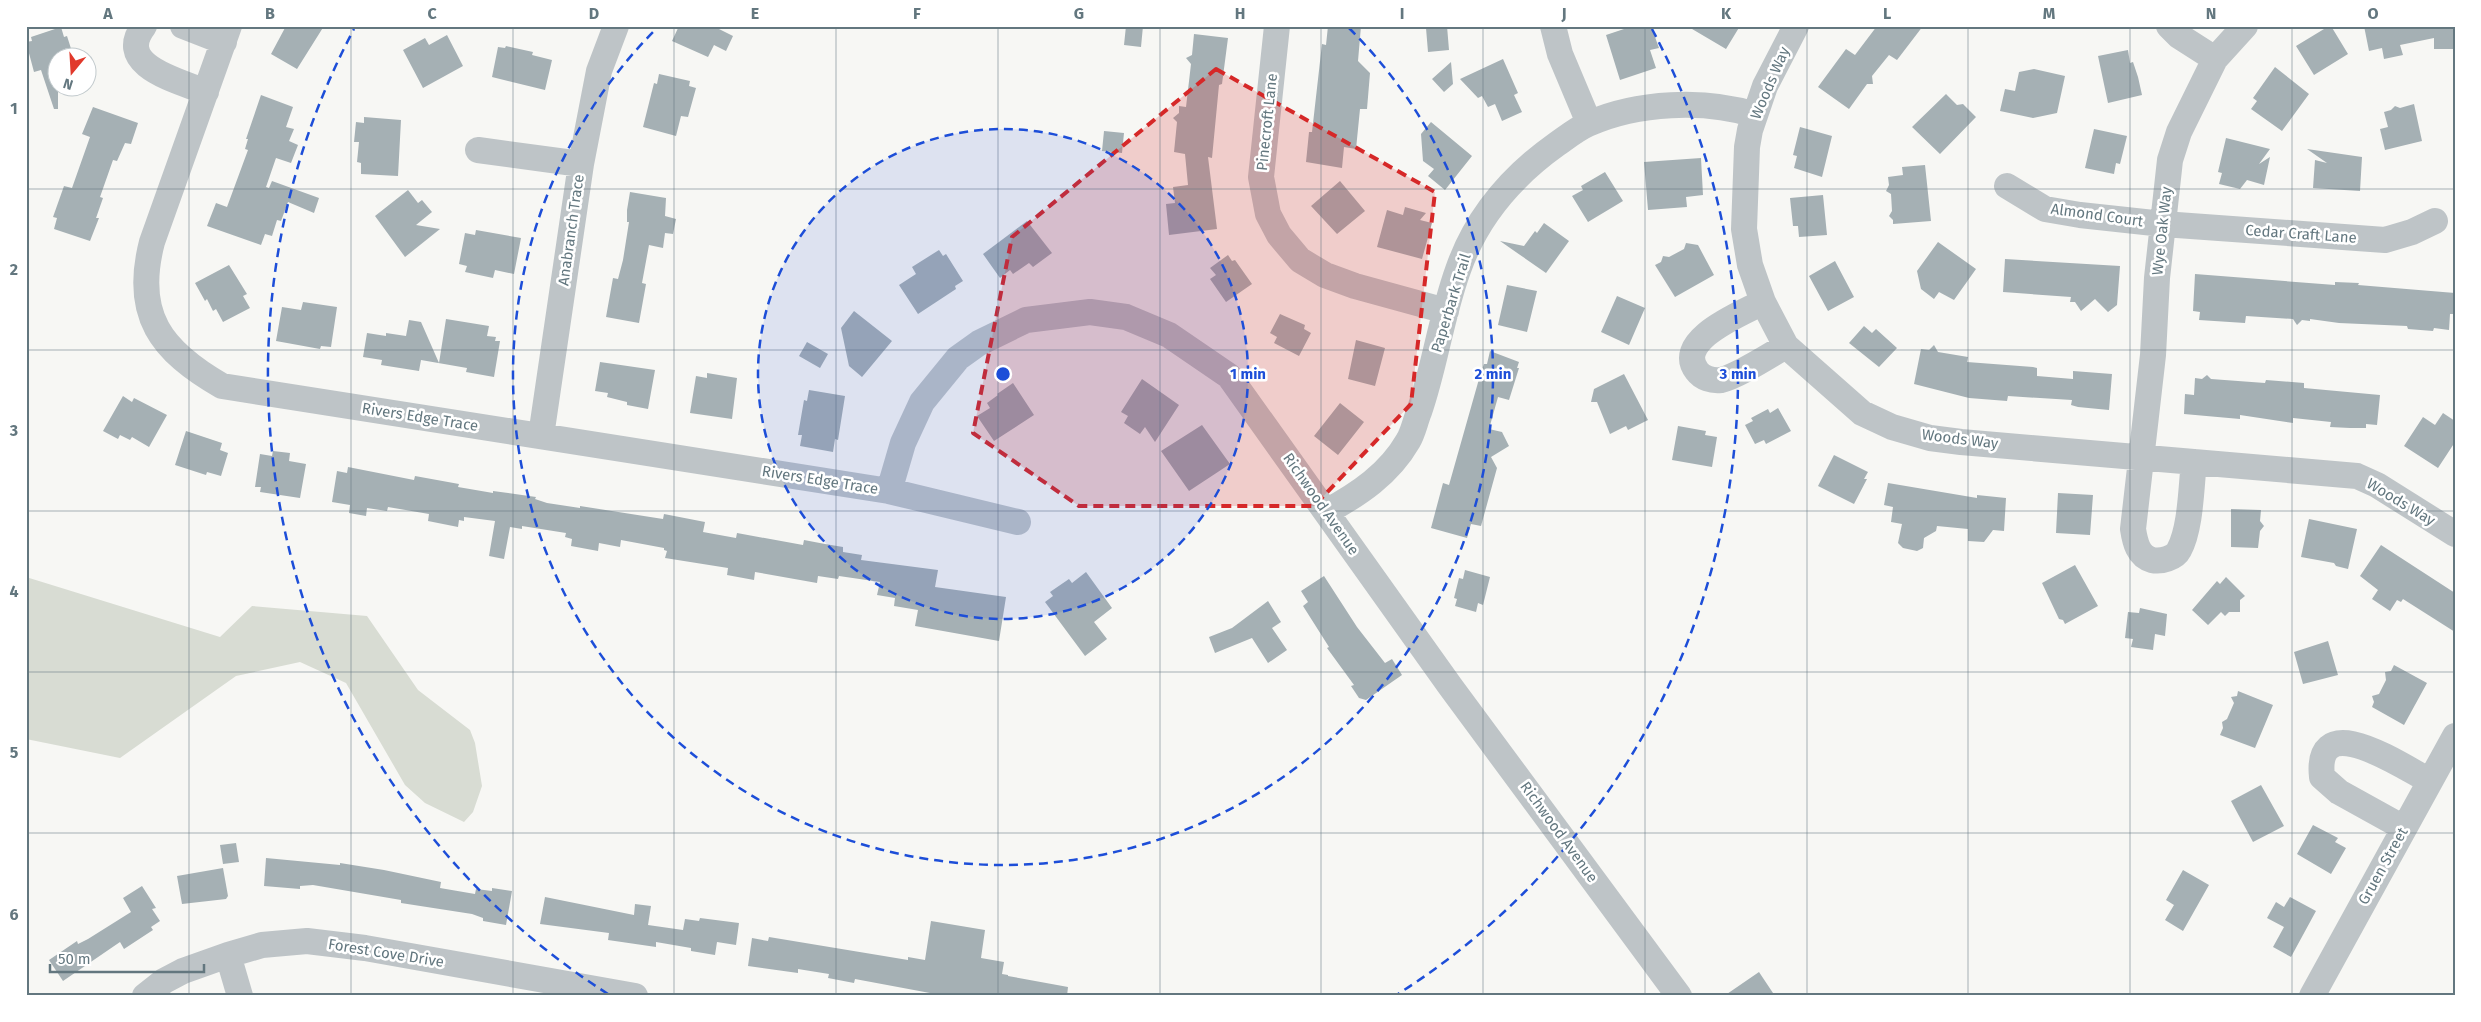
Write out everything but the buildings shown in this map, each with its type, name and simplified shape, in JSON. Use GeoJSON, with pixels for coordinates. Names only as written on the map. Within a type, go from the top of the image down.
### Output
{"type":"FeatureCollection","features":[{"type":"Feature","properties":{"kind":"street"},"geometry":{"type":"LineString","coordinates":[[144,26],[138,34],[135,46],[140,59],[154,71],[206,92]]}},
{"type":"Feature","properties":{"kind":"street"},"geometry":{"type":"LineString","coordinates":[[183,26],[227,34]]}},
{"type":"Feature","properties":{"kind":"street","name":"Anabranch Trace"},"geometry":{"type":"LineString","coordinates":[[541,436],[581,164],[600,71],[616,26]]}},
{"type":"Feature","properties":{"kind":"street","name":"Pinecroft Lane"},"geometry":{"type":"LineString","coordinates":[[1277,26],[1261,177],[1268,214],[1279,235],[1300,260],[1325,276],[1355,286],[1446,310]]}},
{"type":"Feature","properties":{"kind":"street"},"geometry":{"type":"LineString","coordinates":[[1553,26],[1560,54],[1589,123]]}},
{"type":"Feature","properties":{"kind":"street","name":"Woods Way"},"geometry":{"type":"LineString","coordinates":[[1796,26],[1765,86],[1747,147],[1744,229],[1750,265],[1763,302],[1786,346],[1862,413],[1892,426],[1930,438],[1961,442],[2357,476],[2377,485],[2455,534]]}},
{"type":"Feature","properties":{"kind":"street"},"geometry":{"type":"LineString","coordinates":[[2169,26],[2179,36],[2215,59]]}},
{"type":"Feature","properties":{"kind":"street","name":"Wye Oak Way"},"geometry":{"type":"LineString","coordinates":[[2194,462],[2186,528],[2179,551],[2167,559],[2153,560],[2142,555],[2135,543],[2133,529],[2153,355],[2162,224],[2170,160],[2179,132],[2215,59],[2245,26]]}},
{"type":"Feature","properties":{"kind":"street","name":"Rivers Edge Trace"},"geometry":{"type":"LineString","coordinates":[[227,34],[152,242],[146,266],[149,309],[158,332],[170,348],[193,369],[222,386],[889,491],[1018,522]]}},
{"type":"Feature","properties":{"kind":"street","name":"Paperbark Trail"},"geometry":{"type":"LineString","coordinates":[[1326,512],[1360,493],[1374,482],[1390,466],[1409,440],[1428,385],[1446,310],[1458,270],[1489,208],[1516,177],[1544,153],[1589,123],[1650,107],[1683,105],[1733,110],[1755,115]]}},
{"type":"Feature","properties":{"kind":"street"},"geometry":{"type":"LineString","coordinates":[[478,150],[581,164]]}},
{"type":"Feature","properties":{"kind":"street","name":"Almond Court"},"geometry":{"type":"LineString","coordinates":[[2007,186],[2045,209],[2162,224]]}},
{"type":"Feature","properties":{"kind":"street","name":"Cedar Craft Lane"},"geometry":{"type":"LineString","coordinates":[[2162,224],[2385,240],[2412,232],[2435,221]]}},
{"type":"Feature","properties":{"kind":"street"},"geometry":{"type":"LineString","coordinates":[[1763,302],[1709,331],[1699,340],[1692,354],[1693,366],[1699,374],[1708,380],[1721,380],[1786,346]]}},
{"type":"Feature","properties":{"kind":"street","name":"Richwood Avenue"},"geometry":{"type":"LineString","coordinates":[[889,491],[912,420],[939,380],[958,358],[979,343],[1026,320],[1090,312],[1126,318],[1169,335],[1229,376],[1450,686],[1679,996]]}},
{"type":"Feature","properties":{"kind":"street","name":"Gruen Street"},"geometry":{"type":"LineString","coordinates":[[2312,996],[2455,736]]}},
{"type":"Feature","properties":{"kind":"street"},"geometry":{"type":"LineString","coordinates":[[2404,828],[2333,787],[2322,776],[2321,767],[2324,754],[2333,743],[2345,741],[2368,748],[2430,781]]}},
{"type":"Feature","properties":{"kind":"street","name":"Forest Cove Drive"},"geometry":{"type":"LineString","coordinates":[[146,996],[164,981],[183,970],[262,945],[307,942],[365,948],[635,996]]}},
{"type":"Feature","properties":{"kind":"street"},"geometry":{"type":"LineString","coordinates":[[228,955],[240,996]]}},
{"type":"Feature","properties":{"kind":"highlighted area"},"geometry":{"type":"Polygon","coordinates":[[[1216,69],[1435,192],[1411,404],[1314,506],[1079,506],[973,433],[1012,237],[1216,69]]]}},
{"type":"Feature","properties":{"kind":"shaded area"},"geometry":{"type":"Polygon","coordinates":[[[26,577],[220,637],[252,606],[367,616],[418,690],[470,730],[475,743],[482,786],[473,812],[464,822],[425,803],[405,785],[346,683],[300,662],[236,676],[120,758],[26,739],[26,577]]]}}]}
